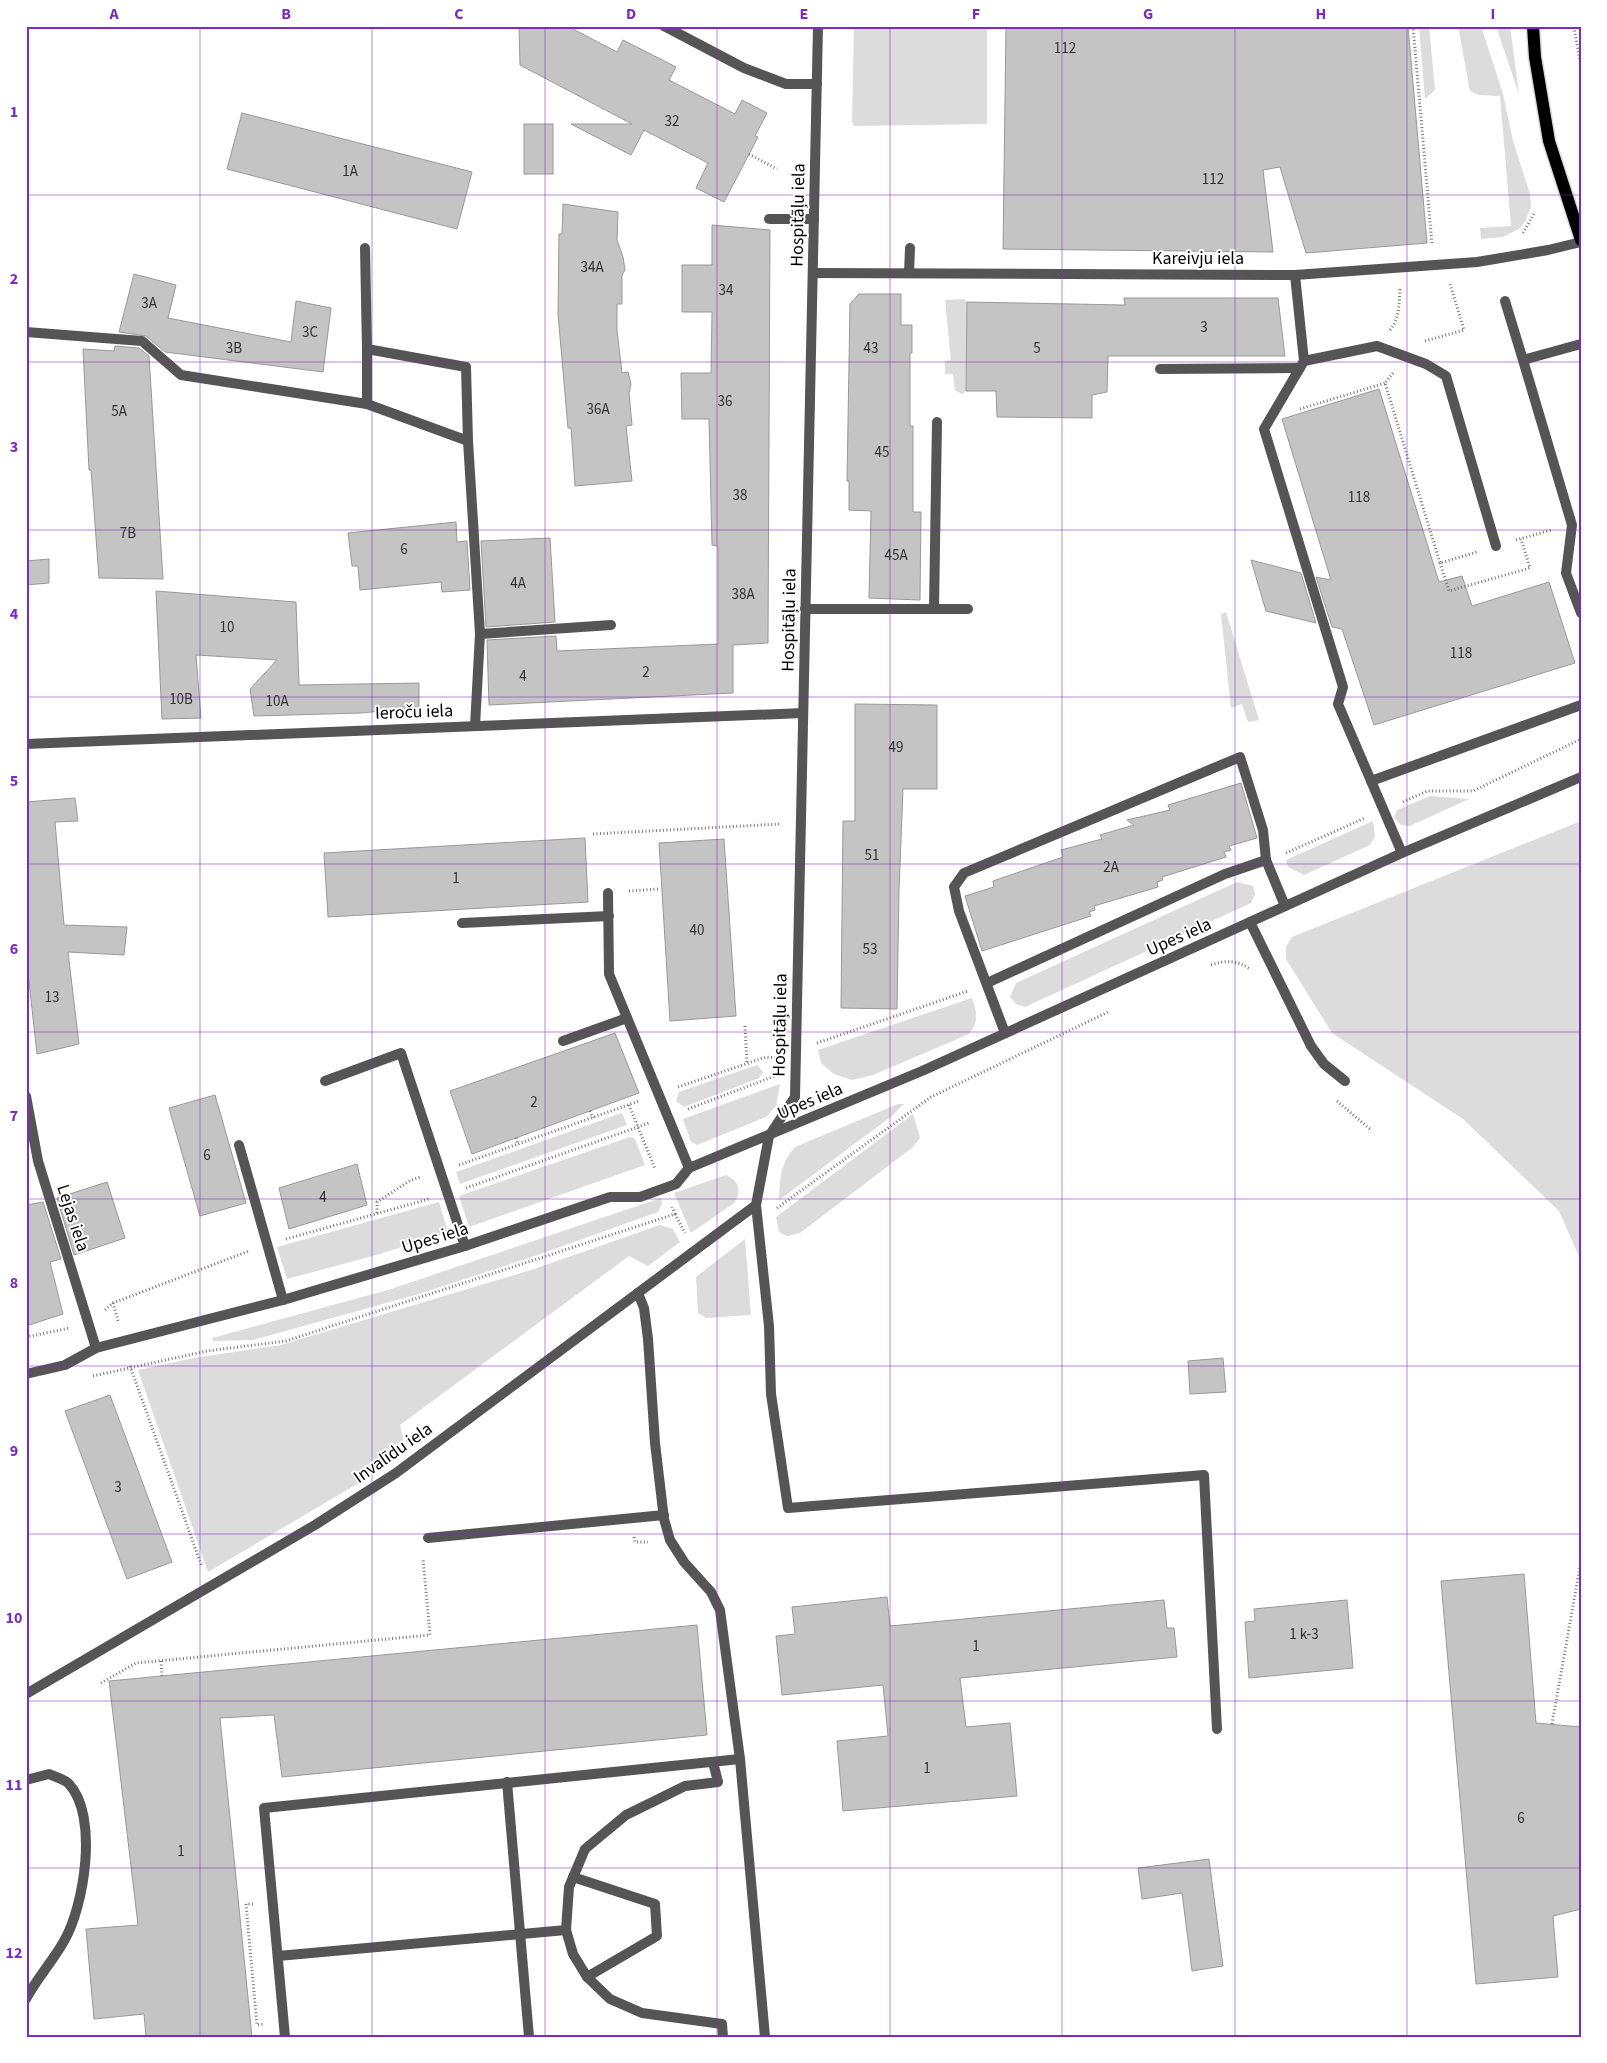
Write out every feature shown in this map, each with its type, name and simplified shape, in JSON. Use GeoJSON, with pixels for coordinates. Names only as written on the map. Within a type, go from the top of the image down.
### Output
{"type":"FeatureCollection","features":[{"type":"Feature","properties":{"kind":"main road"},"geometry":{"type":"LineString","coordinates":[[1533,26],[1535,57],[1548,141],[1581,241]]}},
{"type":"Feature","properties":{"kind":"street"},"geometry":{"type":"LineString","coordinates":[[664,26],[744,68],[786,84],[817,84]]}},
{"type":"Feature","properties":{"kind":"street","name":"Hospitāļu iela"},"geometry":{"type":"LineString","coordinates":[[818,26],[795,1097],[769,1136],[756,1205],[769,1326],[771,1394],[788,1508],[1204,1475],[1217,1729]]}},
{"type":"Feature","properties":{"kind":"street"},"geometry":{"type":"LineString","coordinates":[[769,219],[814,219]]}},
{"type":"Feature","properties":{"kind":"street","name":"Kareivju iela"},"geometry":{"type":"LineString","coordinates":[[813,273],[1295,275],[1477,262],[1548,250],[1581,241]]}},
{"type":"Feature","properties":{"kind":"street"},"geometry":{"type":"LineString","coordinates":[[365,248],[366,404]]}},
{"type":"Feature","properties":{"kind":"street"},"geometry":{"type":"LineString","coordinates":[[909,273],[910,248]]}},
{"type":"Feature","properties":{"kind":"street"},"geometry":{"type":"LineString","coordinates":[[1295,275],[1302,364],[1268,419],[1264,429],[1343,687],[1338,704],[1402,853]]}},
{"type":"Feature","properties":{"kind":"street"},"geometry":{"type":"LineString","coordinates":[[1505,301],[1572,525],[1566,573],[1581,613]]}},
{"type":"Feature","properties":{"kind":"street"},"geometry":{"type":"LineString","coordinates":[[26,332],[142,341],[182,375],[366,404],[468,441]]}},
{"type":"Feature","properties":{"kind":"street"},"geometry":{"type":"LineString","coordinates":[[1523,360],[1581,344]]}},
{"type":"Feature","properties":{"kind":"street"},"geometry":{"type":"LineString","coordinates":[[1160,369],[1302,364],[1377,346],[1426,364],[1446,376],[1496,546]]}},
{"type":"Feature","properties":{"kind":"street"},"geometry":{"type":"LineString","coordinates":[[367,349],[466,367],[468,441],[480,634],[475,726]]}},
{"type":"Feature","properties":{"kind":"street"},"geometry":{"type":"LineString","coordinates":[[934,609],[937,422]]}},
{"type":"Feature","properties":{"kind":"street"},"geometry":{"type":"LineString","coordinates":[[805,609],[968,609]]}},
{"type":"Feature","properties":{"kind":"street"},"geometry":{"type":"LineString","coordinates":[[480,634],[611,625]]}},
{"type":"Feature","properties":{"kind":"street"},"geometry":{"type":"LineString","coordinates":[[1371,781],[1581,705]]}},
{"type":"Feature","properties":{"kind":"street","name":"Ieroču iela"},"geometry":{"type":"LineString","coordinates":[[26,744],[803,713]]}},
{"type":"Feature","properties":{"kind":"street"},"geometry":{"type":"LineString","coordinates":[[1005,1033],[959,910],[954,887],[964,873],[1240,757],[1264,830],[1266,860],[1286,906]]}},
{"type":"Feature","properties":{"kind":"street","name":"Upes iela"},"geometry":{"type":"LineString","coordinates":[[26,1374],[66,1365],[96,1348],[283,1300],[465,1246],[610,1197],[640,1197],[676,1184],[689,1168],[769,1136],[1005,1033],[1402,853],[1581,777]]}},
{"type":"Feature","properties":{"kind":"street"},"geometry":{"type":"LineString","coordinates":[[986,983],[1224,874],[1266,860]]}},
{"type":"Feature","properties":{"kind":"street"},"geometry":{"type":"LineString","coordinates":[[608,893],[609,974],[689,1168]]}},
{"type":"Feature","properties":{"kind":"street"},"geometry":{"type":"LineString","coordinates":[[462,923],[609,916]]}},
{"type":"Feature","properties":{"kind":"street"},"geometry":{"type":"LineString","coordinates":[[1250,922],[1311,1046],[1324,1064],[1345,1081]]}},
{"type":"Feature","properties":{"kind":"street"},"geometry":{"type":"LineString","coordinates":[[563,1041],[627,1018]]}},
{"type":"Feature","properties":{"kind":"street"},"geometry":{"type":"LineString","coordinates":[[325,1081],[402,1053],[465,1246]]}},
{"type":"Feature","properties":{"kind":"street","name":"Lejas iela"},"geometry":{"type":"LineString","coordinates":[[26,1096],[38,1161],[96,1348]]}},
{"type":"Feature","properties":{"kind":"street"},"geometry":{"type":"LineString","coordinates":[[239,1145],[283,1300]]}},
{"type":"Feature","properties":{"kind":"street","name":"Invalīdu iela"},"geometry":{"type":"LineString","coordinates":[[26,1694],[315,1525],[396,1473],[756,1205]]}},
{"type":"Feature","properties":{"kind":"street"},"geometry":{"type":"LineString","coordinates":[[638,1293],[644,1308],[655,1443],[664,1515],[670,1540],[684,1562],[711,1592],[720,1610],[740,1759],[766,2037]]}},
{"type":"Feature","properties":{"kind":"street"},"geometry":{"type":"LineString","coordinates":[[428,1538],[664,1515]]}},
{"type":"Feature","properties":{"kind":"street"},"geometry":{"type":"LineString","coordinates":[[285,2037],[264,1808],[740,1759]]}},
{"type":"Feature","properties":{"kind":"street"},"geometry":{"type":"LineString","coordinates":[[713,1762],[718,1782],[685,1786],[626,1815],[585,1849],[569,1887],[566,1930],[573,1954],[587,1977],[610,1999],[642,2013],[667,2018],[722,2024],[723,2037]]}},
{"type":"Feature","properties":{"kind":"street"},"geometry":{"type":"LineString","coordinates":[[26,1780],[49,1774],[69,1783],[82,1806],[85,1839],[83,1887],[65,1940],[26,1999]]}},
{"type":"Feature","properties":{"kind":"street"},"geometry":{"type":"LineString","coordinates":[[507,1782],[529,2037]]}},
{"type":"Feature","properties":{"kind":"street"},"geometry":{"type":"LineString","coordinates":[[573,1877],[655,1904],[658,1936],[587,1977]]}},
{"type":"Feature","properties":{"kind":"street"},"geometry":{"type":"LineString","coordinates":[[278,1956],[566,1930]]}},
{"type":"Feature","properties":{"kind":"path"},"geometry":{"type":"LineString","coordinates":[[1413,26],[1432,247]]}},
{"type":"Feature","properties":{"kind":"path"},"geometry":{"type":"LineString","coordinates":[[1574,27],[1581,67]]}},
{"type":"Feature","properties":{"kind":"path"},"geometry":{"type":"LineString","coordinates":[[749,154],[777,169]]}},
{"type":"Feature","properties":{"kind":"path"},"geometry":{"type":"LineString","coordinates":[[1520,236],[1535,212]]}},
{"type":"Feature","properties":{"kind":"path"},"geometry":{"type":"LineString","coordinates":[[1377,346],[1396,323],[1399,310],[1400,267]]}},
{"type":"Feature","properties":{"kind":"path"},"geometry":{"type":"LineString","coordinates":[[1268,419],[1385,383]]}},
{"type":"Feature","properties":{"kind":"path"},"geometry":{"type":"LineString","coordinates":[[1440,562],[1449,591],[1458,589],[1530,568],[1521,539]]}},
{"type":"Feature","properties":{"kind":"path"},"geometry":{"type":"LineString","coordinates":[[1266,860],[1427,791],[1473,791],[1581,739]]}},
{"type":"Feature","properties":{"kind":"path"},"geometry":{"type":"LineString","coordinates":[[593,834],[800,823]]}},
{"type":"Feature","properties":{"kind":"path"},"geometry":{"type":"LineString","coordinates":[[608,893],[659,889]]}},
{"type":"Feature","properties":{"kind":"path"},"geometry":{"type":"LineString","coordinates":[[1210,966],[1226,960],[1241,964],[1252,971]]}},
{"type":"Feature","properties":{"kind":"path"},"geometry":{"type":"LineString","coordinates":[[26,1337],[90,1324],[113,1302],[266,1244],[449,1194],[668,1117],[773,1077],[815,1044],[986,983]]}},
{"type":"Feature","properties":{"kind":"path"},"geometry":{"type":"LineString","coordinates":[[756,1205],[779,1208],[931,1097],[1112,1010]]}},
{"type":"Feature","properties":{"kind":"path"},"geometry":{"type":"LineString","coordinates":[[745,1026],[747,1064]]}},
{"type":"Feature","properties":{"kind":"path"},"geometry":{"type":"LineString","coordinates":[[377,1213],[377,1202],[411,1180],[766,1057],[795,1060]]}},
{"type":"Feature","properties":{"kind":"path"},"geometry":{"type":"LineString","coordinates":[[1335,1100],[1371,1130]]}},
{"type":"Feature","properties":{"kind":"path"},"geometry":{"type":"LineString","coordinates":[[590,1111],[593,1118]]}},
{"type":"Feature","properties":{"kind":"path"},"geometry":{"type":"LineString","coordinates":[[516,1138],[518,1144]]}},
{"type":"Feature","properties":{"kind":"path"},"geometry":{"type":"LineString","coordinates":[[130,1367],[204,1570]]}},
{"type":"Feature","properties":{"kind":"path"},"geometry":{"type":"LineString","coordinates":[[102,1683],[136,1663],[430,1635],[421,1537],[428,1538]]}},
{"type":"Feature","properties":{"kind":"path"},"geometry":{"type":"LineString","coordinates":[[1552,1724],[1581,1561]]}},
{"type":"Feature","properties":{"kind":"path"},"geometry":{"type":"LineString","coordinates":[[161,1661],[162,1676]]}},
{"type":"Feature","properties":{"kind":"shaded area"},"geometry":{"type":"Polygon","coordinates":[[[854,26],[987,26],[987,124],[854,126],[852,122],[854,26]]]}},
{"type":"Feature","properties":{"kind":"shaded area"},"geometry":{"type":"Polygon","coordinates":[[[1419,26],[1429,26],[1435,90],[1425,99],[1419,26]]]}},
{"type":"Feature","properties":{"kind":"shaded area"},"geometry":{"type":"Polygon","coordinates":[[[1458,26],[1481,26],[1503,94],[1513,141],[1530,194],[1531,206],[1526,220],[1519,229],[1503,237],[1481,239],[1480,228],[1511,226],[1500,96],[1479,95],[1470,91],[1458,26]]]}},
{"type":"Feature","properties":{"kind":"shaded area"},"geometry":{"type":"Polygon","coordinates":[[[1496,26],[1510,26],[1519,94],[1496,26]]]}},
{"type":"Feature","properties":{"kind":"shaded area"},"geometry":{"type":"Polygon","coordinates":[[[964,299],[967,302],[966,391],[962,394],[955,390],[953,374],[945,374],[945,361],[951,360],[945,300],[964,299]]]}},
{"type":"Feature","properties":{"kind":"shaded area"},"geometry":{"type":"Polygon","coordinates":[[[1226,612],[1259,720],[1248,722],[1242,704],[1231,708],[1221,614],[1226,612]]]}},
{"type":"Feature","properties":{"kind":"shaded area"},"geometry":{"type":"Polygon","coordinates":[[[1430,796],[1469,799],[1410,826],[1401,825],[1394,817],[1397,810],[1430,796]]]}},
{"type":"Feature","properties":{"kind":"shaded area"},"geometry":{"type":"Polygon","coordinates":[[[1373,821],[1375,836],[1370,845],[1304,875],[1288,867],[1286,860],[1373,821]]]}},
{"type":"Feature","properties":{"kind":"shaded area"},"geometry":{"type":"Polygon","coordinates":[[[1581,821],[1581,1261],[1559,1211],[1463,1119],[1332,1033],[1286,959],[1286,947],[1292,937],[1581,821]]]}},
{"type":"Feature","properties":{"kind":"shaded area"},"geometry":{"type":"Polygon","coordinates":[[[1237,882],[1253,886],[1255,894],[1251,903],[1025,1007],[1016,1004],[1010,997],[1016,983],[1237,882]]]}},
{"type":"Feature","properties":{"kind":"shaded area"},"geometry":{"type":"Polygon","coordinates":[[[972,998],[976,1021],[969,1034],[873,1075],[852,1080],[834,1074],[821,1063],[818,1050],[972,998]]]}},
{"type":"Feature","properties":{"kind":"shaded area"},"geometry":{"type":"Polygon","coordinates":[[[757,1065],[763,1072],[759,1078],[684,1107],[676,1101],[679,1092],[757,1065]]]}},
{"type":"Feature","properties":{"kind":"shaded area"},"geometry":{"type":"Polygon","coordinates":[[[780,1084],[776,1106],[766,1117],[697,1145],[691,1142],[683,1119],[780,1084]]]}},
{"type":"Feature","properties":{"kind":"shaded area"},"geometry":{"type":"Polygon","coordinates":[[[898,1104],[904,1104],[892,1116],[779,1200],[784,1165],[795,1147],[898,1104]]]}},
{"type":"Feature","properties":{"kind":"shaded area"},"geometry":{"type":"Polygon","coordinates":[[[622,1113],[627,1125],[460,1184],[456,1172],[622,1113]]]}},
{"type":"Feature","properties":{"kind":"shaded area"},"geometry":{"type":"Polygon","coordinates":[[[913,1114],[920,1138],[913,1147],[800,1233],[787,1236],[779,1232],[776,1217],[913,1114]]]}},
{"type":"Feature","properties":{"kind":"shaded area"},"geometry":{"type":"Polygon","coordinates":[[[630,1137],[635,1139],[645,1165],[469,1227],[459,1196],[630,1137]]]}},
{"type":"Feature","properties":{"kind":"shaded area"},"geometry":{"type":"Polygon","coordinates":[[[726,1175],[734,1180],[738,1187],[738,1194],[734,1203],[691,1233],[674,1193],[726,1175]]]}},
{"type":"Feature","properties":{"kind":"shaded area"},"geometry":{"type":"Polygon","coordinates":[[[661,1198],[662,1204],[658,1212],[529,1258],[422,1293],[253,1340],[213,1341],[212,1338],[388,1290],[661,1198]]]}},
{"type":"Feature","properties":{"kind":"shaded area"},"geometry":{"type":"Polygon","coordinates":[[[439,1202],[448,1232],[380,1254],[287,1279],[277,1247],[439,1202]]]}},
{"type":"Feature","properties":{"kind":"shaded area"},"geometry":{"type":"Polygon","coordinates":[[[660,1225],[673,1229],[680,1242],[648,1266],[629,1256],[400,1425],[406,1451],[379,1471],[208,1572],[138,1370],[194,1358],[281,1345],[531,1270],[660,1225]]]}},
{"type":"Feature","properties":{"kind":"shaded area"},"geometry":{"type":"Polygon","coordinates":[[[745,1239],[751,1315],[706,1318],[698,1313],[696,1277],[745,1239]]]}},
{"type":"Feature","properties":{"kind":"building"},"geometry":{"type":"Polygon","coordinates":[[[519,26],[567,26],[617,52],[623,40],[676,67],[669,80],[735,114],[742,100],[767,113],[755,136],[758,137],[724,202],[696,188],[708,163],[644,130],[631,155],[571,124],[632,124],[520,65],[519,26]]]}},
{"type":"Feature","properties":{"kind":"building"},"geometry":{"type":"Polygon","coordinates":[[[1006,26],[1408,26],[1427,243],[1306,253],[1280,167],[1263,170],[1273,252],[1003,249],[1006,26]]]}},
{"type":"Feature","properties":{"kind":"building"},"geometry":{"type":"Polygon","coordinates":[[[242,113],[472,172],[457,229],[227,169],[242,113]]]}},
{"type":"Feature","properties":{"kind":"building"},"geometry":{"type":"Polygon","coordinates":[[[524,124],[553,124],[553,174],[524,174],[524,124]]]}},
{"type":"Feature","properties":{"kind":"building"},"geometry":{"type":"Polygon","coordinates":[[[563,204],[618,212],[617,240],[625,270],[622,275],[622,304],[617,304],[617,330],[622,373],[628,372],[631,384],[629,393],[632,425],[626,426],[632,481],[575,486],[571,428],[568,428],[558,314],[559,234],[562,234],[563,204]]]}},
{"type":"Feature","properties":{"kind":"building"},"geometry":{"type":"Polygon","coordinates":[[[712,225],[770,230],[768,643],[733,645],[733,693],[489,705],[487,640],[556,636],[557,651],[718,644],[718,546],[712,545],[709,419],[682,419],[681,373],[711,373],[712,312],[682,312],[682,265],[712,265],[712,225]]]}},
{"type":"Feature","properties":{"kind":"building"},"geometry":{"type":"Polygon","coordinates":[[[134,274],[176,285],[168,318],[291,342],[296,301],[331,308],[323,372],[165,352],[146,336],[119,332],[134,274]]]}},
{"type":"Feature","properties":{"kind":"building"},"geometry":{"type":"Polygon","coordinates":[[[859,294],[901,294],[901,325],[912,325],[910,426],[913,426],[913,512],[921,512],[920,600],[869,598],[871,511],[849,510],[849,481],[847,481],[850,304],[859,294]]]}},
{"type":"Feature","properties":{"kind":"building"},"geometry":{"type":"Polygon","coordinates":[[[1124,298],[1278,298],[1285,356],[1108,356],[1107,392],[1092,395],[1092,418],[997,417],[996,391],[966,391],[967,302],[1125,305],[1124,298]]]}},
{"type":"Feature","properties":{"kind":"building"},"geometry":{"type":"Polygon","coordinates":[[[115,346],[139,348],[149,356],[163,579],[99,578],[91,470],[89,470],[83,349],[114,351],[115,346]]]}},
{"type":"Feature","properties":{"kind":"building"},"geometry":{"type":"Polygon","coordinates":[[[1379,389],[1439,582],[1462,576],[1472,606],[1549,582],[1575,663],[1374,725],[1342,629],[1332,627],[1316,577],[1331,580],[1282,419],[1379,389]]]}},
{"type":"Feature","properties":{"kind":"building"},"geometry":{"type":"Polygon","coordinates":[[[456,522],[457,542],[467,541],[470,590],[442,592],[441,582],[360,590],[358,566],[352,566],[348,533],[456,522]]]}},
{"type":"Feature","properties":{"kind":"building"},"geometry":{"type":"Polygon","coordinates":[[[550,538],[555,622],[486,627],[481,541],[550,538]]]}},
{"type":"Feature","properties":{"kind":"building"},"geometry":{"type":"Polygon","coordinates":[[[49,559],[49,583],[26,585],[26,561],[49,559]]]}},
{"type":"Feature","properties":{"kind":"building"},"geometry":{"type":"Polygon","coordinates":[[[1251,560],[1301,573],[1316,623],[1266,611],[1251,560]]]}},
{"type":"Feature","properties":{"kind":"building"},"geometry":{"type":"Polygon","coordinates":[[[156,591],[296,602],[299,685],[419,683],[419,707],[362,713],[254,716],[250,689],[277,660],[196,655],[201,718],[162,719],[156,591]]]}},
{"type":"Feature","properties":{"kind":"building"},"geometry":{"type":"Polygon","coordinates":[[[855,704],[937,705],[937,789],[903,789],[897,1009],[841,1008],[843,821],[855,821],[855,704]]]}},
{"type":"Feature","properties":{"kind":"building"},"geometry":{"type":"Polygon","coordinates":[[[1241,783],[1257,838],[1229,846],[1231,850],[1224,852],[1226,857],[1162,877],[1163,880],[1157,882],[1158,887],[1094,906],[1095,910],[1089,912],[1091,916],[982,951],[965,896],[994,887],[993,881],[1063,857],[1061,850],[1102,839],[1100,835],[1134,825],[1127,820],[1170,810],[1168,805],[1241,783]]]}},
{"type":"Feature","properties":{"kind":"building"},"geometry":{"type":"Polygon","coordinates":[[[75,798],[78,821],[55,822],[64,925],[127,927],[124,955],[68,952],[79,1044],[37,1054],[26,955],[26,802],[75,798]]]}},
{"type":"Feature","properties":{"kind":"building"},"geometry":{"type":"Polygon","coordinates":[[[585,838],[588,902],[328,917],[324,853],[585,838]]]}},
{"type":"Feature","properties":{"kind":"building"},"geometry":{"type":"Polygon","coordinates":[[[724,839],[736,1016],[670,1021],[659,843],[724,839]]]}},
{"type":"Feature","properties":{"kind":"building"},"geometry":{"type":"Polygon","coordinates":[[[615,1033],[639,1093],[472,1154],[450,1091],[615,1033]]]}},
{"type":"Feature","properties":{"kind":"building"},"geometry":{"type":"Polygon","coordinates":[[[215,1095],[246,1203],[200,1216],[169,1108],[215,1095]]]}},
{"type":"Feature","properties":{"kind":"building"},"geometry":{"type":"Polygon","coordinates":[[[357,1164],[367,1205],[289,1229],[279,1188],[357,1164]]]}},
{"type":"Feature","properties":{"kind":"building"},"geometry":{"type":"Polygon","coordinates":[[[107,1182],[125,1238],[74,1255],[57,1198],[107,1182]]]}},
{"type":"Feature","properties":{"kind":"building"},"geometry":{"type":"Polygon","coordinates":[[[43,1202],[61,1259],[50,1262],[63,1314],[26,1326],[26,1205],[43,1202]]]}},
{"type":"Feature","properties":{"kind":"building"},"geometry":{"type":"Polygon","coordinates":[[[1223,1358],[1226,1392],[1190,1394],[1188,1361],[1223,1358]]]}},
{"type":"Feature","properties":{"kind":"building"},"geometry":{"type":"Polygon","coordinates":[[[110,1395],[172,1562],[127,1579],[65,1411],[110,1395]]]}},
{"type":"Feature","properties":{"kind":"building"},"geometry":{"type":"Polygon","coordinates":[[[1524,1574],[1536,1723],[1581,1727],[1581,1909],[1553,1916],[1558,1977],[1476,1984],[1441,1581],[1524,1574]]]}},
{"type":"Feature","properties":{"kind":"building"},"geometry":{"type":"Polygon","coordinates":[[[887,1597],[890,1626],[1164,1600],[1167,1628],[1174,1628],[1177,1657],[960,1678],[966,1727],[1010,1723],[1017,1796],[843,1811],[837,1741],[888,1736],[883,1685],[782,1695],[776,1636],[795,1634],[792,1607],[887,1597]]]}},
{"type":"Feature","properties":{"kind":"building"},"geometry":{"type":"Polygon","coordinates":[[[1347,1600],[1353,1668],[1249,1678],[1245,1622],[1255,1621],[1254,1609],[1347,1600]]]}},
{"type":"Feature","properties":{"kind":"building"},"geometry":{"type":"Polygon","coordinates":[[[697,1625],[707,1735],[282,1777],[274,1715],[220,1718],[252,2037],[146,2037],[144,2014],[94,2019],[86,1929],[138,1925],[109,1681],[697,1625]]]}},
{"type":"Feature","properties":{"kind":"building"},"geometry":{"type":"Polygon","coordinates":[[[1209,1859],[1223,1966],[1192,1971],[1182,1893],[1142,1899],[1138,1868],[1209,1859]]]}}]}
